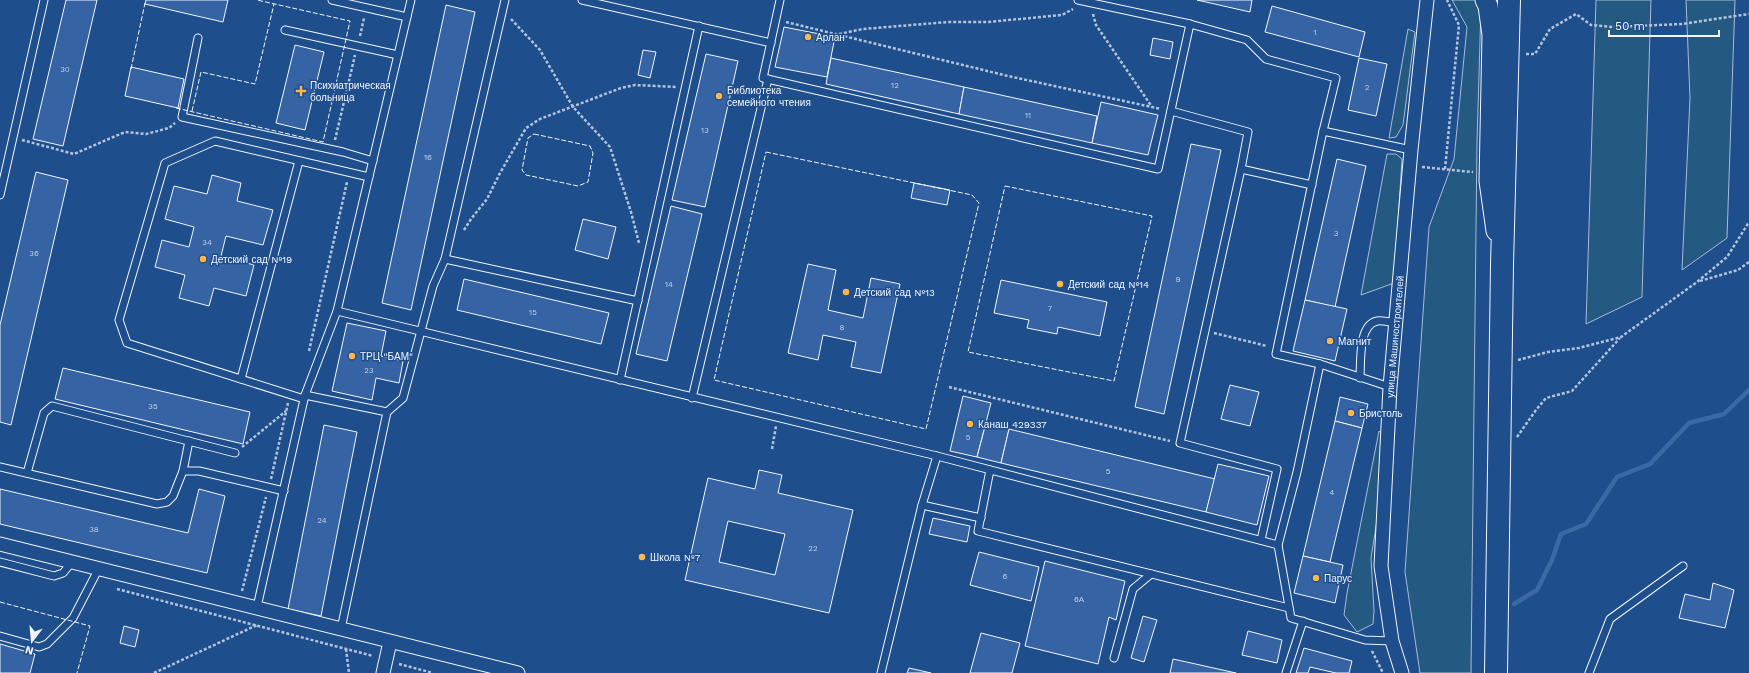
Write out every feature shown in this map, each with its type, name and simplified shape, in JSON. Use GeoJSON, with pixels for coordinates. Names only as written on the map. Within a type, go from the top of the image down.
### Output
{"type":"FeatureCollection","features":[{"type":"Feature","properties":{"kind":"highway"},"geometry":{"type":"LineString","coordinates":[[1496,673],[1500,365],[1509,0]]}},
{"type":"Feature","properties":{"kind":"main road"},"geometry":{"type":"LineString","coordinates":[[1485,0],[1488,6],[1492,35],[1489,181],[1502,265]]}},
{"type":"Feature","properties":{"kind":"street","name":"улица Машиностроителей"},"geometry":{"type":"LineString","coordinates":[[1402,673],[1392,641],[1381,566],[1390,387],[1395,323],[1427,0]]}},
{"type":"Feature","properties":{"kind":"street"},"geometry":{"type":"LineString","coordinates":[[0,544],[518,673]]}},
{"type":"Feature","properties":{"kind":"street"},"geometry":{"type":"LineString","coordinates":[[383,673],[390,642]]}},
{"type":"Feature","properties":{"kind":"lane"},"geometry":{"type":"LineString","coordinates":[[0,195],[44,0]]}},
{"type":"Feature","properties":{"kind":"lane"},"geometry":{"type":"LineString","coordinates":[[332,0],[407,17]]}},
{"type":"Feature","properties":{"kind":"lane"},"geometry":{"type":"LineString","coordinates":[[256,607],[305,397],[337,310],[411,0]]}},
{"type":"Feature","properties":{"kind":"lane"},"geometry":{"type":"LineString","coordinates":[[341,629],[386,412],[403,398],[433,286],[445,259],[505,0]]}},
{"type":"Feature","properties":{"kind":"lane"},"geometry":{"type":"LineString","coordinates":[[582,0],[771,42]]}},
{"type":"Feature","properties":{"kind":"lane"},"geometry":{"type":"LineString","coordinates":[[780,0],[763,78],[1158,170],[1190,24]]}},
{"type":"Feature","properties":{"kind":"lane"},"geometry":{"type":"LineString","coordinates":[[1078,0],[1190,24],[1247,40],[1266,59],[1336,78],[1323,131],[1276,354],[1320,364],[1390,387]]}},
{"type":"Feature","properties":{"kind":"lane"},"geometry":{"type":"LineString","coordinates":[[620,380],[699,26]]}},
{"type":"Feature","properties":{"kind":"lane"},"geometry":{"type":"LineString","coordinates":[[284,30],[398,55]]}},
{"type":"Feature","properties":{"kind":"lane"},"geometry":{"type":"LineString","coordinates":[[198,38],[182,117],[334,150],[373,161]]}},
{"type":"Feature","properties":{"kind":"lane"},"geometry":{"type":"LineString","coordinates":[[692,398],[768,79]]}},
{"type":"Feature","properties":{"kind":"lane"},"geometry":{"type":"LineString","coordinates":[[1171,111],[1248,132],[1180,443],[1277,469],[1261,540]]}},
{"type":"Feature","properties":{"kind":"lane"},"geometry":{"type":"LineString","coordinates":[[1323,131],[1411,150]]}},
{"type":"Feature","properties":{"kind":"lane"},"geometry":{"type":"LineString","coordinates":[[369,177],[215,141],[165,163],[119,320],[127,343],[241,379],[305,397],[386,412]]}},
{"type":"Feature","properties":{"kind":"lane"},"geometry":{"type":"LineString","coordinates":[[241,379],[299,161]]}},
{"type":"Feature","properties":{"kind":"lane"},"geometry":{"type":"LineString","coordinates":[[1241,169],[1312,185]]}},
{"type":"Feature","properties":{"kind":"lane"},"geometry":{"type":"LineString","coordinates":[[445,259],[638,301]]}},
{"type":"Feature","properties":{"kind":"lane"},"geometry":{"type":"LineString","coordinates":[[337,310],[692,398],[937,456],[1278,545]]}},
{"type":"Feature","properties":{"kind":"lane"},"geometry":{"type":"LineString","coordinates":[[1360,378],[1365,330],[1371,323],[1378,321],[1395,323]]}},
{"type":"Feature","properties":{"kind":"lane"},"geometry":{"type":"LineString","coordinates":[[1320,364],[1297,472],[1278,545],[1290,618],[1365,640],[1392,641]]}},
{"type":"Feature","properties":{"kind":"lane"},"geometry":{"type":"LineString","coordinates":[[27,473],[44,413],[52,406],[236,453]]}},
{"type":"Feature","properties":{"kind":"lane"},"geometry":{"type":"LineString","coordinates":[[0,467],[157,504],[167,502],[173,496],[183,471],[189,441]]}},
{"type":"Feature","properties":{"kind":"lane"},"geometry":{"type":"LineString","coordinates":[[882,673],[922,505],[937,456]]}},
{"type":"Feature","properties":{"kind":"lane"},"geometry":{"type":"LineString","coordinates":[[990,470],[978,531],[1289,608]]}},
{"type":"Feature","properties":{"kind":"lane"},"geometry":{"type":"LineString","coordinates":[[183,471],[199,471],[284,491]]}},
{"type":"Feature","properties":{"kind":"lane"},"geometry":{"type":"LineString","coordinates":[[922,505],[980,518]]}},
{"type":"Feature","properties":{"kind":"lane"},"geometry":{"type":"LineString","coordinates":[[0,562],[54,576],[63,573],[72,562]]}},
{"type":"Feature","properties":{"kind":"lane"},"geometry":{"type":"LineString","coordinates":[[1589,673],[1610,619],[1683,566]]}},
{"type":"Feature","properties":{"kind":"lane"},"geometry":{"type":"LineString","coordinates":[[0,636],[39,646],[47,644],[73,618],[99,568]]}},
{"type":"Feature","properties":{"kind":"lane"},"geometry":{"type":"LineString","coordinates":[[1114,658],[1133,588],[1151,574]]}},
{"type":"Feature","properties":{"kind":"lane"},"geometry":{"type":"LineString","coordinates":[[1286,673],[1302,621]]}},
{"type":"Feature","properties":{"kind":"path"},"geometry":{"type":"LineString","coordinates":[[1446,169],[1459,25],[1447,0]]}},
{"type":"Feature","properties":{"kind":"path"},"geometry":{"type":"LineString","coordinates":[[838,34],[863,28],[948,22],[988,22],[1062,15],[1088,2],[1096,25],[1152,107]]}},
{"type":"Feature","properties":{"kind":"path"},"geometry":{"type":"LineString","coordinates":[[334,150],[366,8]]}},
{"type":"Feature","properties":{"kind":"path"},"geometry":{"type":"LineString","coordinates":[[503,10],[540,50],[573,107],[610,147],[631,212],[645,269]]}},
{"type":"Feature","properties":{"kind":"path"},"geometry":{"type":"LineString","coordinates":[[1508,54],[1535,54],[1550,29],[1576,14],[1591,25],[1612,27],[1682,24],[1749,14]]}},
{"type":"Feature","properties":{"kind":"path"},"geometry":{"type":"LineString","coordinates":[[776,19],[1008,76],[1171,111]]}},
{"type":"Feature","properties":{"kind":"path"},"geometry":{"type":"LineString","coordinates":[[461,235],[470,219],[487,199],[526,128],[540,119],[620,88],[635,84],[686,88]]}},
{"type":"Feature","properties":{"kind":"path"},"geometry":{"type":"LineString","coordinates":[[13,138],[74,154],[125,132],[146,134],[169,128],[182,117]]}},
{"type":"Feature","properties":{"kind":"path"},"geometry":{"type":"LineString","coordinates":[[1410,165],[1478,173]]}},
{"type":"Feature","properties":{"kind":"path"},"geometry":{"type":"LineString","coordinates":[[1499,455],[1521,433],[1546,398],[1572,391],[1621,337],[1697,282],[1727,257],[1749,222]]}},
{"type":"Feature","properties":{"kind":"path"},"geometry":{"type":"LineString","coordinates":[[1697,282],[1738,270],[1749,262]]}},
{"type":"Feature","properties":{"kind":"path"},"geometry":{"type":"LineString","coordinates":[[1205,331],[1278,349]]}},
{"type":"Feature","properties":{"kind":"path"},"geometry":{"type":"LineString","coordinates":[[1500,365],[1548,352],[1579,348],[1621,337]]}},
{"type":"Feature","properties":{"kind":"path"},"geometry":{"type":"LineString","coordinates":[[949,387],[1180,443]]}},
{"type":"Feature","properties":{"kind":"path"},"geometry":{"type":"LineString","coordinates":[[236,453],[287,411]]}},
{"type":"Feature","properties":{"kind":"path"},"geometry":{"type":"LineString","coordinates":[[772,449],[776,424]]}},
{"type":"Feature","properties":{"kind":"path"},"geometry":{"type":"LineString","coordinates":[[92,582],[346,648],[433,673]]}},
{"type":"Feature","properties":{"kind":"path"},"geometry":{"type":"LineString","coordinates":[[154,673],[257,625]]}},
{"type":"Feature","properties":{"kind":"path"},"geometry":{"type":"LineString","coordinates":[[1365,640],[1378,660],[1384,673]]}},
{"type":"Feature","properties":{"kind":"path"},"geometry":{"type":"LineString","coordinates":[[346,648],[349,673]]}},
{"type":"Feature","properties":{"kind":"shaded area"},"geometry":{"type":"Polygon","coordinates":[[[1452,0],[1476,0],[1481,7],[1477,142],[1471,673],[1420,673],[1405,572],[1429,227],[1454,159],[1467,27],[1452,0]]]}},
{"type":"Feature","properties":{"kind":"shaded area"},"geometry":{"type":"Polygon","coordinates":[[[1596,0],[1651,0],[1642,297],[1586,324],[1596,0]]]}},
{"type":"Feature","properties":{"kind":"shaded area"},"geometry":{"type":"Polygon","coordinates":[[[1686,0],[1735,0],[1727,238],[1682,270],[1690,98],[1686,0]]]}},
{"type":"Feature","properties":{"kind":"shaded area"},"geometry":{"type":"Polygon","coordinates":[[[1408,29],[1415,32],[1403,125],[1396,137],[1389,138],[1408,29]]]}},
{"type":"Feature","properties":{"kind":"shaded area"},"geometry":{"type":"Polygon","coordinates":[[[1387,154],[1396,154],[1402,159],[1394,283],[1361,295],[1387,154]]]}},
{"type":"Feature","properties":{"kind":"shaded area"},"geometry":{"type":"Polygon","coordinates":[[[1379,431],[1383,435],[1378,514],[1371,558],[1374,611],[1373,624],[1357,632],[1344,615],[1379,431]]]}},
{"type":"Feature","properties":{"kind":"building"},"geometry":{"type":"Polygon","coordinates":[[[66,0],[97,0],[63,146],[33,139],[66,0]]]}},
{"type":"Feature","properties":{"kind":"building"},"geometry":{"type":"Polygon","coordinates":[[[146,0],[228,0],[223,22],[145,4],[146,0]]]}},
{"type":"Feature","properties":{"kind":"building"},"geometry":{"type":"Polygon","coordinates":[[[1197,0],[1252,0],[1250,12],[1197,0]]]}},
{"type":"Feature","properties":{"kind":"building"},"geometry":{"type":"Polygon","coordinates":[[[446,5],[475,12],[411,310],[382,303],[446,5]]]}},
{"type":"Feature","properties":{"kind":"building"},"geometry":{"type":"Polygon","coordinates":[[[1272,6],[1365,32],[1359,57],[1265,32],[1272,6]]]}},
{"type":"Feature","properties":{"kind":"building"},"geometry":{"type":"Polygon","coordinates":[[[784,27],[835,37],[827,77],[775,67],[784,27]]]}},
{"type":"Feature","properties":{"kind":"building"},"geometry":{"type":"Polygon","coordinates":[[[1153,38],[1173,42],[1170,59],[1150,55],[1153,38]]]}},
{"type":"Feature","properties":{"kind":"building"},"geometry":{"type":"Polygon","coordinates":[[[295,45],[324,52],[305,130],[276,123],[295,45]]]}},
{"type":"Feature","properties":{"kind":"building"},"geometry":{"type":"Polygon","coordinates":[[[643,50],[656,52],[650,78],[638,75],[643,50]]]}},
{"type":"Feature","properties":{"kind":"building"},"geometry":{"type":"Polygon","coordinates":[[[706,54],[738,61],[705,207],[672,200],[706,54]]]}},
{"type":"Feature","properties":{"kind":"building"},"geometry":{"type":"Polygon","coordinates":[[[831,58],[964,87],[959,114],[826,84],[831,58]]]}},
{"type":"Feature","properties":{"kind":"building"},"geometry":{"type":"Polygon","coordinates":[[[1359,58],[1387,64],[1376,116],[1348,110],[1359,58]]]}},
{"type":"Feature","properties":{"kind":"building"},"geometry":{"type":"Polygon","coordinates":[[[131,67],[184,79],[178,108],[125,96],[131,67]]]}},
{"type":"Feature","properties":{"kind":"building"},"geometry":{"type":"Polygon","coordinates":[[[964,87],[1097,116],[1092,143],[959,114],[964,87]]]}},
{"type":"Feature","properties":{"kind":"building"},"geometry":{"type":"Polygon","coordinates":[[[1101,102],[1158,115],[1148,155],[1092,143],[1101,102]]]}},
{"type":"Feature","properties":{"kind":"building"},"geometry":{"type":"Polygon","coordinates":[[[1191,144],[1221,150],[1164,414],[1135,407],[1191,144]]]}},
{"type":"Feature","properties":{"kind":"building"},"geometry":{"type":"Polygon","coordinates":[[[1337,159],[1366,166],[1335,307],[1305,300],[1337,159]]]}},
{"type":"Feature","properties":{"kind":"building"},"geometry":{"type":"Polygon","coordinates":[[[36,172],[68,180],[11,425],[0,422],[0,325],[36,172]]]}},
{"type":"Feature","properties":{"kind":"building"},"geometry":{"type":"Polygon","coordinates":[[[212,175],[241,183],[237,201],[273,210],[263,245],[226,236],[221,256],[254,265],[246,296],[214,288],[209,306],[179,298],[185,275],[155,267],[162,240],[189,247],[194,227],[165,219],[174,186],[207,194],[212,175]]]}},
{"type":"Feature","properties":{"kind":"building"},"geometry":{"type":"Polygon","coordinates":[[[914,183],[950,190],[947,205],[911,198],[914,183]]]}},
{"type":"Feature","properties":{"kind":"building"},"geometry":{"type":"Polygon","coordinates":[[[671,206],[702,214],[667,361],[636,354],[671,206]]]}},
{"type":"Feature","properties":{"kind":"building"},"geometry":{"type":"Polygon","coordinates":[[[583,219],[616,227],[608,259],[575,250],[583,219]]]}},
{"type":"Feature","properties":{"kind":"building"},"geometry":{"type":"Polygon","coordinates":[[[808,264],[836,270],[828,310],[863,318],[871,278],[900,284],[881,373],[851,367],[856,342],[823,335],[818,360],[788,353],[808,264]]]}},
{"type":"Feature","properties":{"kind":"building"},"geometry":{"type":"Polygon","coordinates":[[[464,279],[609,313],[601,344],[457,310],[464,279]]]}},
{"type":"Feature","properties":{"kind":"building"},"geometry":{"type":"Polygon","coordinates":[[[1001,280],[1107,302],[1100,336],[1058,327],[1057,334],[1027,328],[1029,320],[994,313],[1001,280]]]}},
{"type":"Feature","properties":{"kind":"building"},"geometry":{"type":"Polygon","coordinates":[[[1305,300],[1347,309],[1335,361],[1293,351],[1305,300]]]}},
{"type":"Feature","properties":{"kind":"building"},"geometry":{"type":"Polygon","coordinates":[[[347,323],[386,331],[381,356],[403,361],[399,383],[376,378],[372,400],[332,391],[347,323]]]}},
{"type":"Feature","properties":{"kind":"building"},"geometry":{"type":"Polygon","coordinates":[[[63,368],[250,412],[243,444],[55,399],[63,368]]]}},
{"type":"Feature","properties":{"kind":"building"},"geometry":{"type":"Polygon","coordinates":[[[1230,385],[1259,392],[1250,426],[1221,419],[1230,385]]]}},
{"type":"Feature","properties":{"kind":"building"},"geometry":{"type":"Polygon","coordinates":[[[963,396],[991,403],[977,457],[950,451],[963,396]]]}},
{"type":"Feature","properties":{"kind":"building","name":"Бристоль"},"geometry":{"type":"Polygon","coordinates":[[[1340,397],[1368,404],[1362,428],[1335,421],[1340,397]]]}},
{"type":"Feature","properties":{"kind":"building"},"geometry":{"type":"Polygon","coordinates":[[[1335,421],[1362,428],[1330,562],[1303,556],[1335,421]]]}},
{"type":"Feature","properties":{"kind":"building"},"geometry":{"type":"Polygon","coordinates":[[[986,423],[1009,429],[1001,463],[977,457],[986,423]]]}},
{"type":"Feature","properties":{"kind":"building"},"geometry":{"type":"Polygon","coordinates":[[[324,425],[357,432],[321,616],[288,609],[324,425]]]}},
{"type":"Feature","properties":{"kind":"building"},"geometry":{"type":"Polygon","coordinates":[[[1009,429],[1215,479],[1206,512],[1001,463],[1009,429]]]}},
{"type":"Feature","properties":{"kind":"building"},"geometry":{"type":"Polygon","coordinates":[[[1218,464],[1269,476],[1257,525],[1206,512],[1218,464]]]}},
{"type":"Feature","properties":{"kind":"building"},"geometry":{"type":"Polygon","coordinates":[[[759,470],[782,475],[778,493],[853,510],[829,613],[685,580],[708,478],[755,489],[759,470]],[[728,521],[719,562],[775,575],[785,534],[728,521]]]}},
{"type":"Feature","properties":{"kind":"building"},"geometry":{"type":"Polygon","coordinates":[[[0,489],[188,533],[199,489],[225,496],[207,573],[0,524],[0,489]]]}},
{"type":"Feature","properties":{"kind":"building"},"geometry":{"type":"Polygon","coordinates":[[[933,518],[970,526],[967,542],[929,534],[933,518]]]}},
{"type":"Feature","properties":{"kind":"building"},"geometry":{"type":"Polygon","coordinates":[[[979,552],[1039,567],[1031,601],[970,585],[979,552]]]}},
{"type":"Feature","properties":{"kind":"building"},"geometry":{"type":"Polygon","coordinates":[[[1303,556],[1343,565],[1335,603],[1294,593],[1303,556]]]}},
{"type":"Feature","properties":{"kind":"building"},"geometry":{"type":"Polygon","coordinates":[[[1045,561],[1125,581],[1116,620],[1109,617],[1098,664],[1025,646],[1045,561]]]}},
{"type":"Feature","properties":{"kind":"building"},"geometry":{"type":"Polygon","coordinates":[[[1713,583],[1734,590],[1725,628],[1679,618],[1685,594],[1710,600],[1713,583]]]}},
{"type":"Feature","properties":{"kind":"building"},"geometry":{"type":"Polygon","coordinates":[[[1143,616],[1157,620],[1144,662],[1131,658],[1143,616]]]}},
{"type":"Feature","properties":{"kind":"building"},"geometry":{"type":"Polygon","coordinates":[[[124,626],[139,630],[135,647],[120,643],[124,626]]]}},
{"type":"Feature","properties":{"kind":"building"},"geometry":{"type":"Polygon","coordinates":[[[1248,631],[1282,640],[1277,663],[1242,655],[1248,631]]]}},
{"type":"Feature","properties":{"kind":"building"},"geometry":{"type":"Polygon","coordinates":[[[981,633],[1020,643],[1012,673],[970,673],[981,633]]]}},
{"type":"Feature","properties":{"kind":"building"},"geometry":{"type":"Polygon","coordinates":[[[0,644],[35,654],[30,673],[0,673],[0,644]]]}},
{"type":"Feature","properties":{"kind":"building"},"geometry":{"type":"Polygon","coordinates":[[[1304,648],[1352,661],[1349,673],[1336,673],[1310,667],[1308,673],[1296,673],[1304,648]]]}},
{"type":"Feature","properties":{"kind":"building"},"geometry":{"type":"Polygon","coordinates":[[[1173,659],[1236,673],[1170,673],[1173,659]]]}},
{"type":"Feature","properties":{"kind":"building"},"geometry":{"type":"Polygon","coordinates":[[[909,668],[931,673],[907,673],[909,668]]]}},
{"type":"Feature","properties":{"kind":"waterway"},"geometry":{"type":"LineString","coordinates":[[1514,604],[1537,590],[1552,560],[1561,534],[1586,524],[1617,477],[1650,464],[1689,423],[1724,414],[1749,390]]}},
{"type":"Feature","properties":{"kind":"fence"},"geometry":{"type":"LineString","coordinates":[[176,108],[323,142],[350,21],[257,0]]}},
{"type":"Feature","properties":{"kind":"fence"},"geometry":{"type":"LineString","coordinates":[[131,69],[145,3]]}},
{"type":"Feature","properties":{"kind":"fence"},"geometry":{"type":"LineString","coordinates":[[192,111],[201,72],[255,84],[274,4]]}},
{"type":"Feature","properties":{"kind":"fence"},"geometry":{"type":"LineString","coordinates":[[534,134],[590,146],[593,153],[588,182],[578,186],[526,175],[522,170],[528,138],[534,134]]}},
{"type":"Feature","properties":{"kind":"fence"},"geometry":{"type":"LineString","coordinates":[[766,152],[972,195],[979,203],[926,429],[714,380],[766,152]]}},
{"type":"Feature","properties":{"kind":"fence"},"geometry":{"type":"LineString","coordinates":[[1005,186],[1152,216],[1114,381],[968,352],[1005,186]]}},
{"type":"Feature","properties":{"kind":"fence"},"geometry":{"type":"LineString","coordinates":[[0,602],[90,626],[77,673]]}},
{"type":"Feature","properties":{"kind":"place","name":"Арлан"},"geometry":{"type":"Point","coordinates":[808,37]}},
{"type":"Feature","properties":{"kind":"place","name":"Психиатрическая больница"},"geometry":{"type":"Point","coordinates":[301,91]}},
{"type":"Feature","properties":{"kind":"place","name":"Библиотека семейного чтения"},"geometry":{"type":"Point","coordinates":[719,96]}},
{"type":"Feature","properties":{"kind":"place","name":"Детский сад №19"},"geometry":{"type":"Point","coordinates":[203,259]}},
{"type":"Feature","properties":{"kind":"place","name":"Детский сад №14"},"geometry":{"type":"Point","coordinates":[1060,284]}},
{"type":"Feature","properties":{"kind":"place","name":"Детский сад №13"},"geometry":{"type":"Point","coordinates":[846,292]}},
{"type":"Feature","properties":{"kind":"place","name":"Магнит"},"geometry":{"type":"Point","coordinates":[1330,341]}},
{"type":"Feature","properties":{"kind":"place","name":"ТРЦ \"БАМ\""},"geometry":{"type":"Point","coordinates":[352,356]}},
{"type":"Feature","properties":{"kind":"place","name":"Бристоль"},"geometry":{"type":"Point","coordinates":[1351,413]}},
{"type":"Feature","properties":{"kind":"place","name":"Канаш 429337"},"geometry":{"type":"Point","coordinates":[970,424]}},
{"type":"Feature","properties":{"kind":"place","name":"Школа №7"},"geometry":{"type":"Point","coordinates":[642,557]}},
{"type":"Feature","properties":{"kind":"place","name":"Парус"},"geometry":{"type":"Point","coordinates":[1316,578]}}]}
